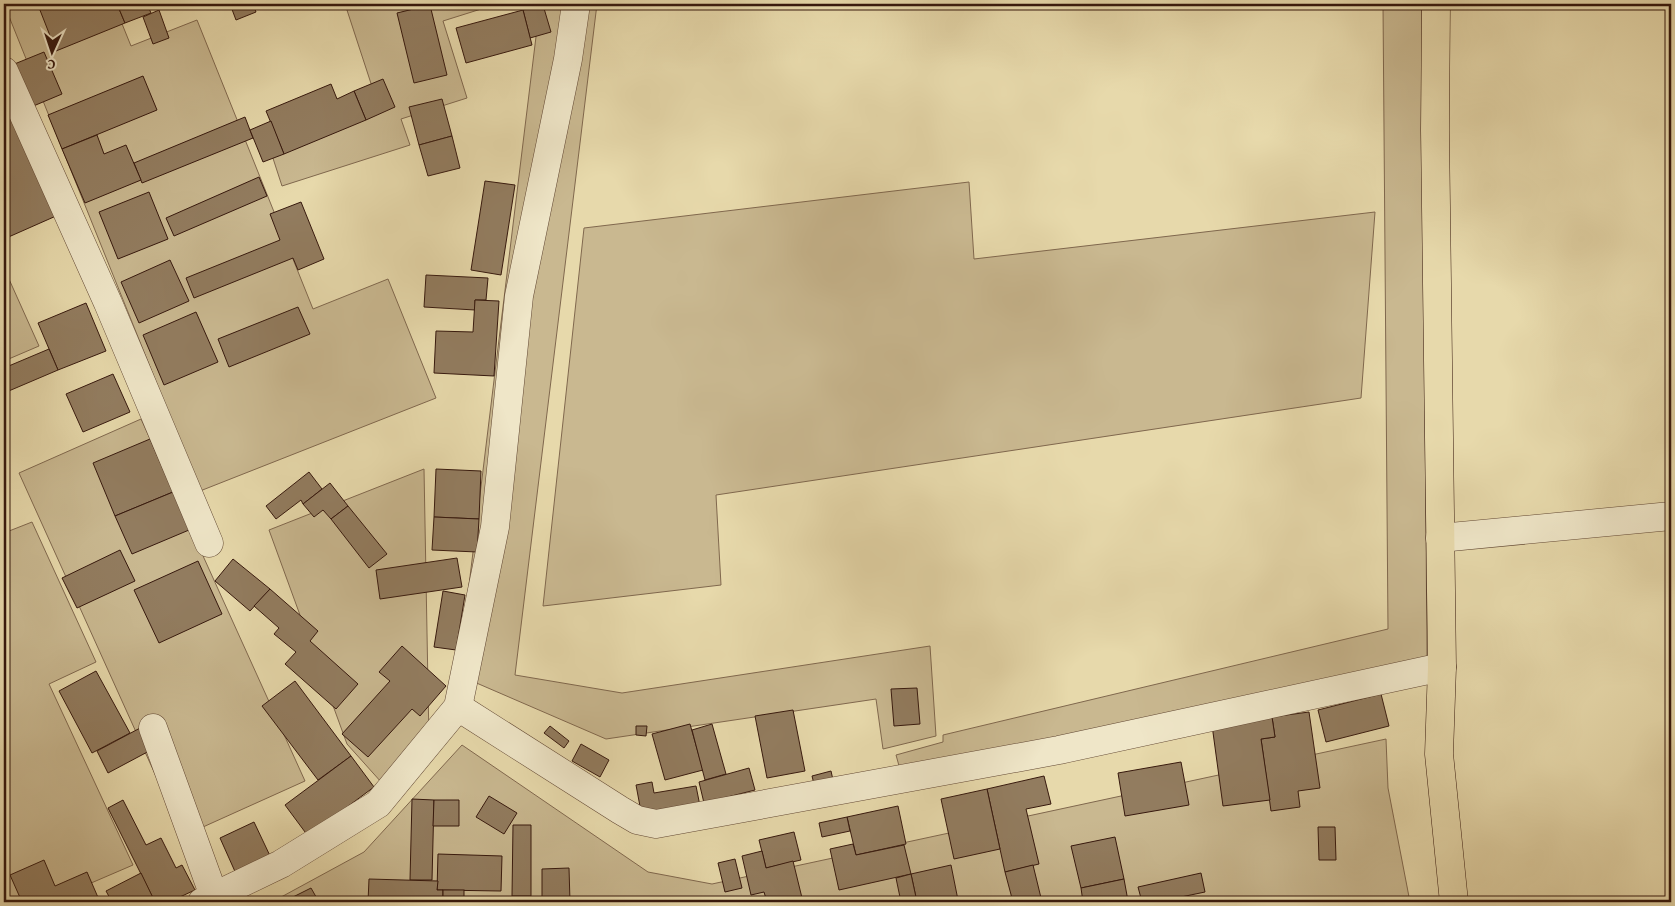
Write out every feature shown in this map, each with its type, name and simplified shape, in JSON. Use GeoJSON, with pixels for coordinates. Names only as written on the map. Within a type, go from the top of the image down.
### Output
{"type":"FeatureCollection","features":[{"type":"Feature","properties":{"kind":"main road"},"geometry":{"type":"LineString","coordinates":[[1436,4],[1435,130],[1442,667],[1439,754],[1454,902]]}},
{"type":"Feature","properties":{"kind":"lane"},"geometry":{"type":"LineString","coordinates":[[153,728],[208,899],[282,864],[378,804],[458,707],[495,527],[519,296],[568,59],[576,4]]}},
{"type":"Feature","properties":{"kind":"lane"},"geometry":{"type":"LineString","coordinates":[[4,71],[108,303],[209,543]]}},
{"type":"Feature","properties":{"kind":"lane"},"geometry":{"type":"LineString","coordinates":[[1440,538],[1671,516]]}},
{"type":"Feature","properties":{"kind":"lane"},"geometry":{"type":"LineString","coordinates":[[458,707],[620,810],[637,820],[656,824],[1059,750],[1442,667]]}},
{"type":"Feature","properties":{"kind":"shaded area"},"geometry":{"type":"Polygon","coordinates":[[[4,4],[114,4],[131,46],[197,20],[313,309],[388,279],[436,398],[200,491],[4,4]]]}},
{"type":"Feature","properties":{"kind":"shaded area"},"geometry":{"type":"Polygon","coordinates":[[[345,4],[497,4],[443,21],[467,98],[401,119],[410,145],[282,186],[269,146],[380,111],[345,4]]]}},
{"type":"Feature","properties":{"kind":"shaded area"},"geometry":{"type":"Polygon","coordinates":[[[540,4],[597,4],[515,675],[622,693],[930,646],[936,736],[883,749],[876,699],[606,739],[458,675],[540,4]]]}},
{"type":"Feature","properties":{"kind":"shaded area"},"geometry":{"type":"Polygon","coordinates":[[[1383,4],[1422,4],[1427,660],[903,780],[896,755],[943,742],[943,735],[1388,629],[1383,4]]]}},
{"type":"Feature","properties":{"kind":"shaded area"},"geometry":{"type":"Polygon","coordinates":[[[969,182],[974,259],[1375,212],[1361,398],[716,495],[721,585],[543,606],[584,228],[969,182]]]}},
{"type":"Feature","properties":{"kind":"shaded area"},"geometry":{"type":"Polygon","coordinates":[[[4,268],[39,346],[4,361],[4,268]]]}},
{"type":"Feature","properties":{"kind":"shaded area"},"geometry":{"type":"Polygon","coordinates":[[[141,419],[305,781],[183,836],[19,473],[141,419]]]}},
{"type":"Feature","properties":{"kind":"shaded area"},"geometry":{"type":"Polygon","coordinates":[[[424,469],[429,741],[382,783],[347,744],[269,530],[424,469]]]}},
{"type":"Feature","properties":{"kind":"shaded area"},"geometry":{"type":"Polygon","coordinates":[[[32,522],[96,662],[49,684],[133,865],[47,902],[4,902],[4,533],[32,522]]]}},
{"type":"Feature","properties":{"kind":"shaded area"},"geometry":{"type":"Polygon","coordinates":[[[1386,739],[1388,788],[1410,902],[272,902],[364,852],[462,745],[648,872],[712,884],[1386,739]]]}},
{"type":"Feature","properties":{"kind":"building"},"geometry":{"type":"Polygon","coordinates":[[[117,4],[125,23],[56,51],[38,5],[117,4]]]}},
{"type":"Feature","properties":{"kind":"building"},"geometry":{"type":"Polygon","coordinates":[[[117,4],[147,4],[151,13],[125,23],[117,4]]]}},
{"type":"Feature","properties":{"kind":"building"},"geometry":{"type":"Polygon","coordinates":[[[230,4],[253,4],[256,12],[236,20],[230,4]]]}},
{"type":"Feature","properties":{"kind":"building"},"geometry":{"type":"Polygon","coordinates":[[[430,5],[447,75],[414,83],[397,13],[430,5]]]}},
{"type":"Feature","properties":{"kind":"building"},"geometry":{"type":"Polygon","coordinates":[[[543,5],[551,32],[530,38],[523,10],[543,5]]]}},
{"type":"Feature","properties":{"kind":"building"},"geometry":{"type":"Polygon","coordinates":[[[159,10],[169,38],[153,44],[143,17],[159,10]]]}},
{"type":"Feature","properties":{"kind":"building"},"geometry":{"type":"Polygon","coordinates":[[[523,10],[532,45],[466,63],[456,28],[523,10]]]}},
{"type":"Feature","properties":{"kind":"building"},"geometry":{"type":"Polygon","coordinates":[[[44,52],[62,94],[31,107],[12,65],[44,52]]]}},
{"type":"Feature","properties":{"kind":"building"},"geometry":{"type":"Polygon","coordinates":[[[143,76],[157,110],[62,149],[48,115],[143,76]]]}},
{"type":"Feature","properties":{"kind":"building"},"geometry":{"type":"Polygon","coordinates":[[[383,79],[395,107],[366,120],[354,91],[383,79]]]}},
{"type":"Feature","properties":{"kind":"building"},"geometry":{"type":"Polygon","coordinates":[[[331,84],[337,99],[354,91],[366,120],[284,154],[266,111],[331,84]]]}},
{"type":"Feature","properties":{"kind":"building"},"geometry":{"type":"Polygon","coordinates":[[[442,99],[452,136],[419,145],[409,107],[442,99]]]}},
{"type":"Feature","properties":{"kind":"building"},"geometry":{"type":"Polygon","coordinates":[[[4,101],[56,216],[4,239],[4,101]]]}},
{"type":"Feature","properties":{"kind":"building"},"geometry":{"type":"Polygon","coordinates":[[[245,117],[253,138],[142,183],[134,163],[245,117]]]}},
{"type":"Feature","properties":{"kind":"building"},"geometry":{"type":"Polygon","coordinates":[[[271,121],[284,154],[263,162],[250,130],[271,121]]]}},
{"type":"Feature","properties":{"kind":"building"},"geometry":{"type":"Polygon","coordinates":[[[97,135],[104,154],[126,145],[141,180],[85,203],[62,149],[97,135]]]}},
{"type":"Feature","properties":{"kind":"building"},"geometry":{"type":"Polygon","coordinates":[[[452,136],[460,168],[428,176],[419,145],[452,136]]]}},
{"type":"Feature","properties":{"kind":"building"},"geometry":{"type":"Polygon","coordinates":[[[259,177],[267,196],[174,236],[166,218],[259,177]]]}},
{"type":"Feature","properties":{"kind":"building"},"geometry":{"type":"Polygon","coordinates":[[[485,181],[515,185],[501,275],[471,270],[485,181]]]}},
{"type":"Feature","properties":{"kind":"building"},"geometry":{"type":"Polygon","coordinates":[[[149,192],[168,239],[118,259],[99,212],[149,192]]]}},
{"type":"Feature","properties":{"kind":"building"},"geometry":{"type":"Polygon","coordinates":[[[301,202],[324,259],[298,270],[293,258],[194,298],[186,278],[280,240],[270,214],[301,202]]]}},
{"type":"Feature","properties":{"kind":"building"},"geometry":{"type":"Polygon","coordinates":[[[170,260],[189,301],[139,323],[121,282],[170,260]]]}},
{"type":"Feature","properties":{"kind":"building"},"geometry":{"type":"Polygon","coordinates":[[[426,275],[488,278],[486,300],[475,300],[475,310],[424,307],[426,275]]]}},
{"type":"Feature","properties":{"kind":"building"},"geometry":{"type":"Polygon","coordinates":[[[475,300],[499,301],[494,376],[434,373],[436,331],[473,332],[475,300]]]}},
{"type":"Feature","properties":{"kind":"building"},"geometry":{"type":"Polygon","coordinates":[[[86,303],[106,351],[58,370],[38,323],[86,303]]]}},
{"type":"Feature","properties":{"kind":"building"},"geometry":{"type":"Polygon","coordinates":[[[298,307],[310,334],[229,367],[218,339],[298,307]]]}},
{"type":"Feature","properties":{"kind":"building"},"geometry":{"type":"Polygon","coordinates":[[[196,312],[218,362],[164,385],[143,335],[196,312]]]}},
{"type":"Feature","properties":{"kind":"building"},"geometry":{"type":"Polygon","coordinates":[[[49,349],[58,370],[4,393],[4,368],[49,349]]]}},
{"type":"Feature","properties":{"kind":"building"},"geometry":{"type":"Polygon","coordinates":[[[113,374],[130,412],[83,432],[66,394],[113,374]]]}},
{"type":"Feature","properties":{"kind":"building"},"geometry":{"type":"Polygon","coordinates":[[[150,439],[173,492],[115,516],[93,463],[150,439]]]}},
{"type":"Feature","properties":{"kind":"building"},"geometry":{"type":"Polygon","coordinates":[[[436,469],[481,471],[479,519],[434,517],[436,469]]]}},
{"type":"Feature","properties":{"kind":"building"},"geometry":{"type":"Polygon","coordinates":[[[309,472],[322,489],[303,504],[301,500],[276,519],[266,506],[309,472]]]}},
{"type":"Feature","properties":{"kind":"building"},"geometry":{"type":"Polygon","coordinates":[[[330,483],[348,506],[331,519],[323,510],[314,517],[303,504],[330,483]]]}},
{"type":"Feature","properties":{"kind":"building"},"geometry":{"type":"Polygon","coordinates":[[[173,492],[189,530],[132,554],[115,516],[173,492]]]}},
{"type":"Feature","properties":{"kind":"building"},"geometry":{"type":"Polygon","coordinates":[[[348,506],[387,554],[369,568],[331,519],[348,506]]]}},
{"type":"Feature","properties":{"kind":"building"},"geometry":{"type":"Polygon","coordinates":[[[434,517],[479,519],[477,552],[432,550],[434,517]]]}},
{"type":"Feature","properties":{"kind":"building"},"geometry":{"type":"Polygon","coordinates":[[[120,550],[135,581],[77,608],[62,578],[120,550]]]}},
{"type":"Feature","properties":{"kind":"building"},"geometry":{"type":"Polygon","coordinates":[[[457,558],[462,587],[380,599],[376,570],[457,558]]]}},
{"type":"Feature","properties":{"kind":"building"},"geometry":{"type":"Polygon","coordinates":[[[233,559],[270,589],[250,611],[215,581],[233,559]]]}},
{"type":"Feature","properties":{"kind":"building"},"geometry":{"type":"Polygon","coordinates":[[[198,561],[222,614],[159,643],[134,590],[198,561]]]}},
{"type":"Feature","properties":{"kind":"building"},"geometry":{"type":"Polygon","coordinates":[[[270,589],[318,631],[310,641],[358,684],[336,709],[285,664],[296,652],[274,634],[279,628],[254,606],[270,589]]]}},
{"type":"Feature","properties":{"kind":"building"},"geometry":{"type":"Polygon","coordinates":[[[443,591],[465,595],[456,650],[434,647],[443,591]]]}},
{"type":"Feature","properties":{"kind":"building"},"geometry":{"type":"Polygon","coordinates":[[[402,646],[446,686],[420,716],[412,709],[368,757],[342,734],[390,681],[379,672],[402,646]]]}},
{"type":"Feature","properties":{"kind":"building"},"geometry":{"type":"Polygon","coordinates":[[[96,671],[130,733],[92,753],[59,691],[96,671]]]}},
{"type":"Feature","properties":{"kind":"building"},"geometry":{"type":"Polygon","coordinates":[[[295,681],[351,756],[318,780],[262,706],[295,681]]]}},
{"type":"Feature","properties":{"kind":"building"},"geometry":{"type":"Polygon","coordinates":[[[917,688],[920,724],[894,726],[891,689],[917,688]]]}},
{"type":"Feature","properties":{"kind":"building"},"geometry":{"type":"Polygon","coordinates":[[[1381,694],[1389,726],[1326,742],[1318,710],[1381,694]]]}},
{"type":"Feature","properties":{"kind":"building"},"geometry":{"type":"Polygon","coordinates":[[[793,710],[805,771],[767,778],[755,716],[793,710]]]}},
{"type":"Feature","properties":{"kind":"building"},"geometry":{"type":"Polygon","coordinates":[[[1309,712],[1320,788],[1298,791],[1300,807],[1271,811],[1261,739],[1275,737],[1272,717],[1309,712]]]}},
{"type":"Feature","properties":{"kind":"building"},"geometry":{"type":"Polygon","coordinates":[[[1272,717],[1275,737],[1261,739],[1270,800],[1223,806],[1212,725],[1272,717]]]}},
{"type":"Feature","properties":{"kind":"building"},"geometry":{"type":"Polygon","coordinates":[[[690,724],[703,770],[665,780],[652,734],[690,724]]]}},
{"type":"Feature","properties":{"kind":"building"},"geometry":{"type":"Polygon","coordinates":[[[712,724],[726,774],[705,780],[692,730],[712,724]]]}},
{"type":"Feature","properties":{"kind":"building"},"geometry":{"type":"Polygon","coordinates":[[[550,726],[569,741],[564,748],[544,733],[550,726]]]}},
{"type":"Feature","properties":{"kind":"building"},"geometry":{"type":"Polygon","coordinates":[[[636,726],[647,726],[646,736],[636,735],[636,726]]]}},
{"type":"Feature","properties":{"kind":"building"},"geometry":{"type":"Polygon","coordinates":[[[142,727],[153,749],[108,773],[97,751],[142,727]]]}},
{"type":"Feature","properties":{"kind":"building"},"geometry":{"type":"Polygon","coordinates":[[[581,744],[609,760],[600,777],[572,761],[581,744]]]}},
{"type":"Feature","properties":{"kind":"building"},"geometry":{"type":"Polygon","coordinates":[[[351,756],[374,787],[308,836],[285,805],[351,756]]]}},
{"type":"Feature","properties":{"kind":"building"},"geometry":{"type":"Polygon","coordinates":[[[1181,762],[1189,805],[1125,816],[1118,773],[1181,762]]]}},
{"type":"Feature","properties":{"kind":"building"},"geometry":{"type":"Polygon","coordinates":[[[749,768],[755,790],[704,803],[699,782],[749,768]]]}},
{"type":"Feature","properties":{"kind":"building"},"geometry":{"type":"Polygon","coordinates":[[[831,771],[833,780],[814,784],[812,776],[831,771]]]}},
{"type":"Feature","properties":{"kind":"building"},"geometry":{"type":"Polygon","coordinates":[[[1044,776],[1051,804],[1026,809],[1039,864],[1005,872],[987,789],[1044,776]]]}},
{"type":"Feature","properties":{"kind":"building"},"geometry":{"type":"Polygon","coordinates":[[[652,782],[654,793],[696,786],[700,806],[642,817],[636,785],[652,782]]]}},
{"type":"Feature","properties":{"kind":"building"},"geometry":{"type":"Polygon","coordinates":[[[987,789],[1000,849],[954,859],[941,799],[987,789]]]}},
{"type":"Feature","properties":{"kind":"building"},"geometry":{"type":"Polygon","coordinates":[[[489,796],[517,813],[504,834],[476,817],[489,796]]]}},
{"type":"Feature","properties":{"kind":"building"},"geometry":{"type":"Polygon","coordinates":[[[412,799],[434,800],[432,880],[410,880],[412,799]]]}},
{"type":"Feature","properties":{"kind":"building"},"geometry":{"type":"Polygon","coordinates":[[[123,800],[146,845],[161,838],[176,868],[182,865],[195,890],[169,902],[155,902],[108,808],[123,800]]]}},
{"type":"Feature","properties":{"kind":"building"},"geometry":{"type":"Polygon","coordinates":[[[434,800],[459,800],[459,826],[433,826],[434,800]]]}},
{"type":"Feature","properties":{"kind":"building"},"geometry":{"type":"Polygon","coordinates":[[[898,806],[906,844],[856,855],[847,817],[898,806]]]}},
{"type":"Feature","properties":{"kind":"building"},"geometry":{"type":"Polygon","coordinates":[[[847,817],[850,831],[822,837],[819,823],[847,817]]]}},
{"type":"Feature","properties":{"kind":"building"},"geometry":{"type":"Polygon","coordinates":[[[254,822],[272,860],[237,876],[220,838],[254,822]]]}},
{"type":"Feature","properties":{"kind":"building"},"geometry":{"type":"Polygon","coordinates":[[[513,825],[531,825],[531,896],[512,896],[513,825]]]}},
{"type":"Feature","properties":{"kind":"building"},"geometry":{"type":"Polygon","coordinates":[[[1318,827],[1335,827],[1336,860],[1319,860],[1318,827]]]}},
{"type":"Feature","properties":{"kind":"building"},"geometry":{"type":"Polygon","coordinates":[[[794,832],[801,860],[766,868],[759,840],[794,832]]]}},
{"type":"Feature","properties":{"kind":"building"},"geometry":{"type":"Polygon","coordinates":[[[1115,837],[1124,879],[1081,888],[1071,846],[1115,837]]]}},
{"type":"Feature","properties":{"kind":"building"},"geometry":{"type":"Polygon","coordinates":[[[853,844],[856,855],[904,845],[911,874],[839,890],[830,849],[853,844]]]}},
{"type":"Feature","properties":{"kind":"building"},"geometry":{"type":"Polygon","coordinates":[[[762,851],[766,868],[793,861],[803,902],[767,902],[764,892],[751,895],[742,856],[762,851]]]}},
{"type":"Feature","properties":{"kind":"building"},"geometry":{"type":"Polygon","coordinates":[[[438,854],[502,856],[501,891],[437,890],[438,854]]]}},
{"type":"Feature","properties":{"kind":"building"},"geometry":{"type":"Polygon","coordinates":[[[735,859],[742,888],[725,892],[718,863],[735,859]]]}},
{"type":"Feature","properties":{"kind":"building"},"geometry":{"type":"Polygon","coordinates":[[[44,860],[55,886],[87,872],[100,902],[22,902],[10,875],[44,860]]]}},
{"type":"Feature","properties":{"kind":"building"},"geometry":{"type":"Polygon","coordinates":[[[951,865],[958,900],[948,902],[917,902],[911,874],[951,865]]]}},
{"type":"Feature","properties":{"kind":"building"},"geometry":{"type":"Polygon","coordinates":[[[1033,865],[1042,902],[1013,902],[1005,872],[1033,865]]]}},
{"type":"Feature","properties":{"kind":"building"},"geometry":{"type":"Polygon","coordinates":[[[569,868],[570,902],[542,902],[542,869],[569,868]]]}},
{"type":"Feature","properties":{"kind":"building"},"geometry":{"type":"Polygon","coordinates":[[[141,873],[155,902],[112,902],[106,891],[141,873]]]}},
{"type":"Feature","properties":{"kind":"building"},"geometry":{"type":"Polygon","coordinates":[[[1201,873],[1205,892],[1157,902],[1142,902],[1138,887],[1201,873]]]}},
{"type":"Feature","properties":{"kind":"building"},"geometry":{"type":"Polygon","coordinates":[[[911,874],[917,902],[901,902],[896,878],[911,874]]]}},
{"type":"Feature","properties":{"kind":"building"},"geometry":{"type":"Polygon","coordinates":[[[369,879],[438,881],[437,890],[443,890],[443,902],[368,902],[369,879]]]}},
{"type":"Feature","properties":{"kind":"building"},"geometry":{"type":"Polygon","coordinates":[[[1124,879],[1128,901],[1083,902],[1081,888],[1124,879]]]}},
{"type":"Feature","properties":{"kind":"building"},"geometry":{"type":"Polygon","coordinates":[[[311,888],[319,902],[283,902],[311,888]]]}},
{"type":"Feature","properties":{"kind":"building"},"geometry":{"type":"Polygon","coordinates":[[[443,890],[464,890],[464,902],[443,902],[443,890]]]}},
{"type":"Feature","properties":{"kind":"building"},"geometry":{"type":"Polygon","coordinates":[[[834,898],[835,902],[817,902],[834,898]]]}}]}
